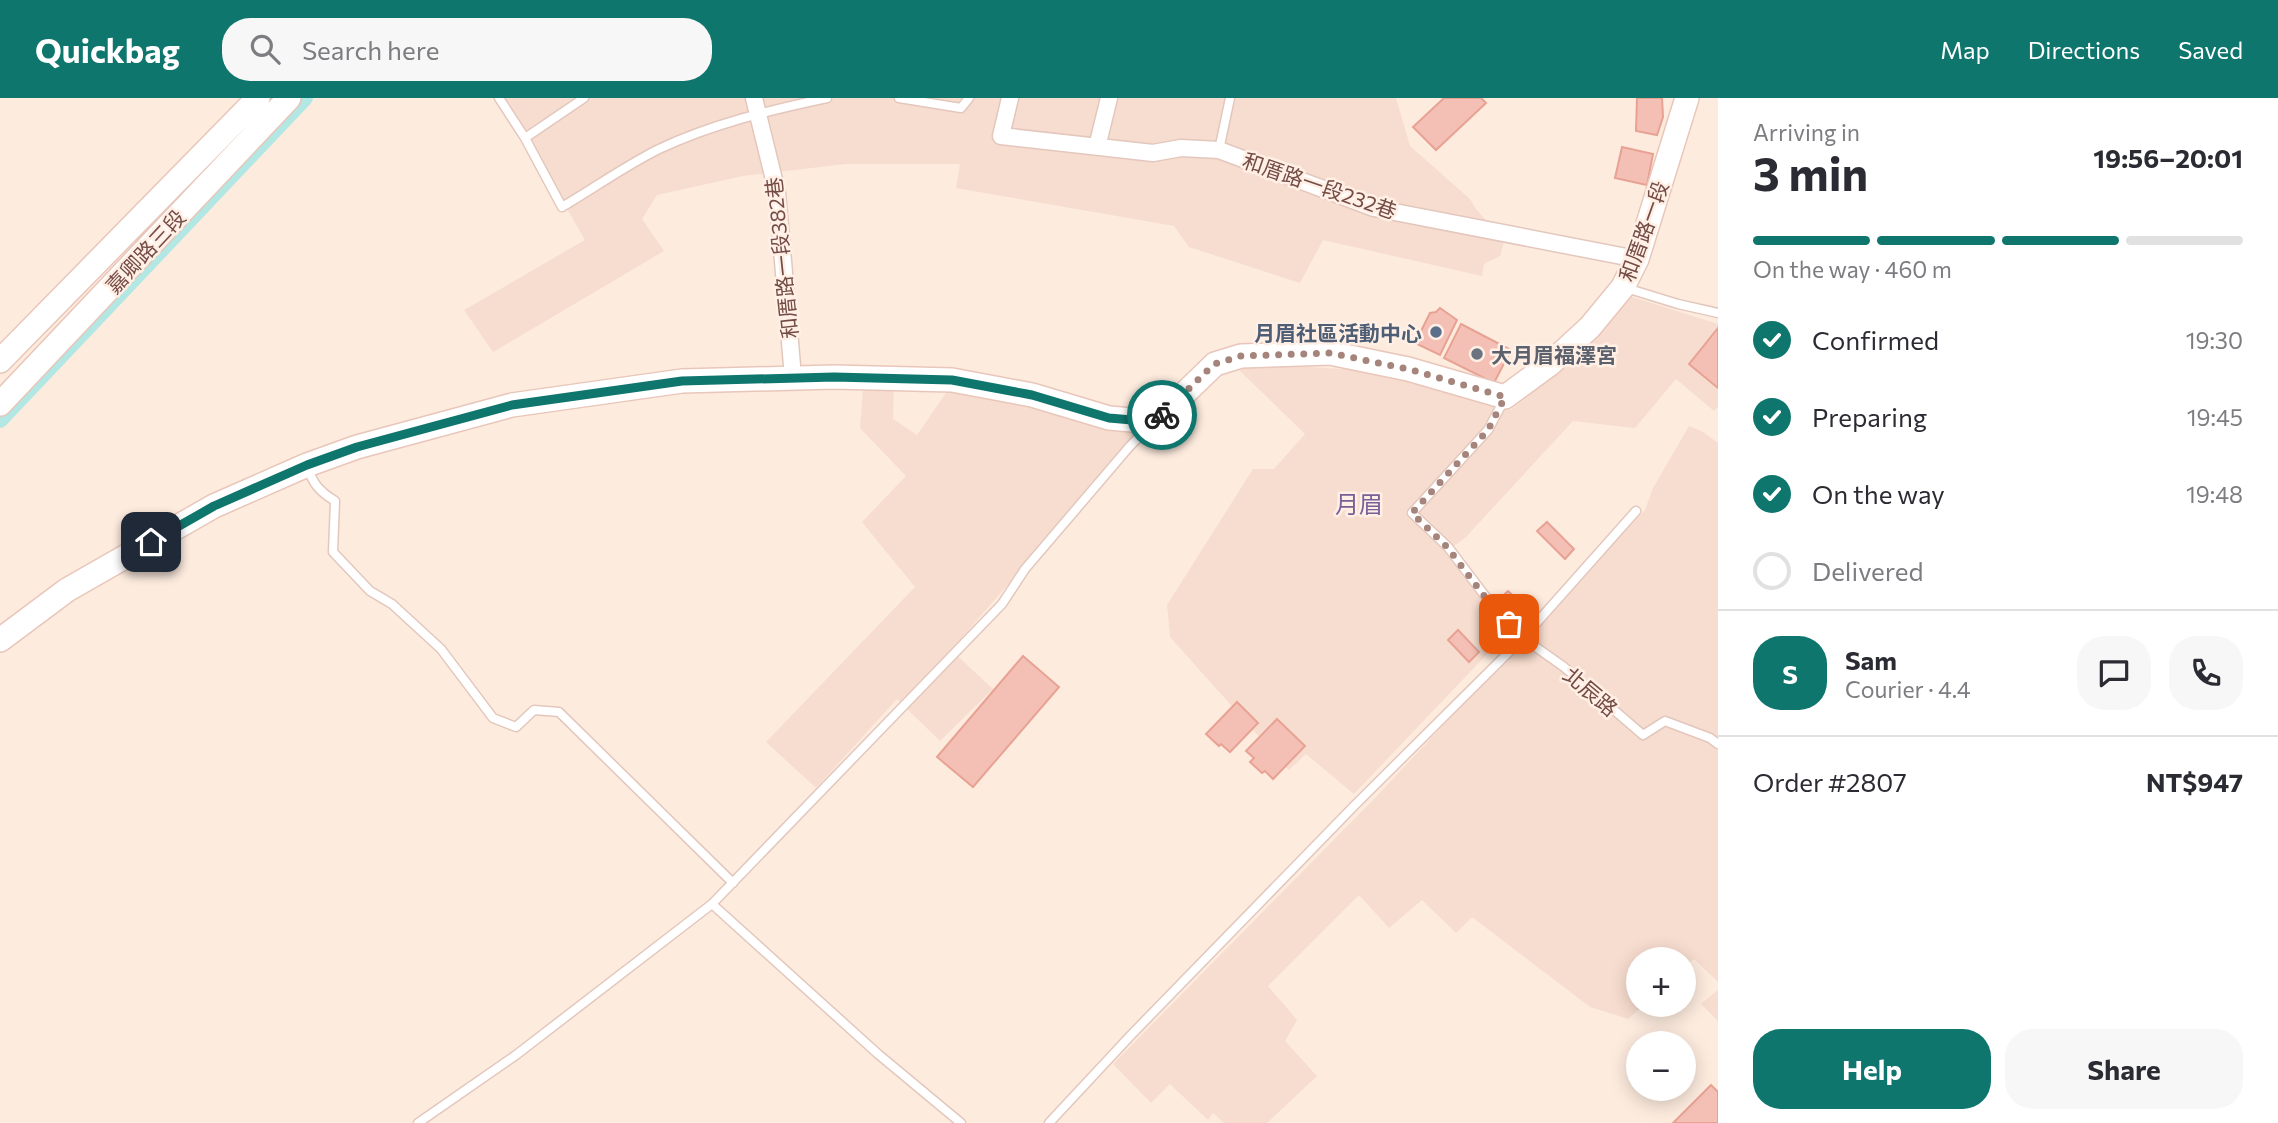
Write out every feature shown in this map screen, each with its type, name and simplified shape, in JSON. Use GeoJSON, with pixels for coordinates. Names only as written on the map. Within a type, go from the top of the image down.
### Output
{"type":"FeatureCollection","features":[{"type":"Feature","properties":{"kind":"street","name":"嘉卿路三段"},"geometry":{"type":"LineString","coordinates":[[0,361],[258,98]]}},
{"type":"Feature","properties":{"kind":"street","name":"嘉卿路三段"},"geometry":{"type":"LineString","coordinates":[[0,404],[289,98]]}},
{"type":"Feature","properties":{"kind":"street","name":"和厝路一段232巷"},"geometry":{"type":"LineString","coordinates":[[1010,98],[1001,136],[1153,153],[1181,148],[1219,150],[1374,208],[1637,259]]}},
{"type":"Feature","properties":{"kind":"street"},"geometry":{"type":"LineString","coordinates":[[1097,147],[1109,98]]}},
{"type":"Feature","properties":{"kind":"street","name":"和厝路一段"},"geometry":{"type":"LineString","coordinates":[[1505,397],[1560,355],[1590,327],[1623,288],[1637,259],[1687,98]]}},
{"type":"Feature","properties":{"kind":"street","name":"和厝路一段382巷"},"geometry":{"type":"LineString","coordinates":[[756,106],[777,192],[793,377]]}},
{"type":"Feature","properties":{"kind":"street"},"geometry":{"type":"LineString","coordinates":[[0,640],[67,590],[214,506],[307,465],[357,447],[512,405],[682,381],[793,377],[952,380],[1032,395],[1109,418],[1155,422],[1214,364],[1241,356],[1330,353],[1408,369],[1505,397]]}},
{"type":"Feature","properties":{"kind":"lane"},"geometry":{"type":"LineString","coordinates":[[499,98],[525,138],[562,207],[656,151],[756,106],[827,98]]}},
{"type":"Feature","properties":{"kind":"lane"},"geometry":{"type":"LineString","coordinates":[[525,138],[584,98]]}},
{"type":"Feature","properties":{"kind":"lane"},"geometry":{"type":"LineString","coordinates":[[899,98],[961,108],[969,98]]}},
{"type":"Feature","properties":{"kind":"lane"},"geometry":{"type":"LineString","coordinates":[[1219,150],[1230,98]]}},
{"type":"Feature","properties":{"kind":"lane"},"geometry":{"type":"LineString","coordinates":[[1623,288],[1718,313]]}},
{"type":"Feature","properties":{"kind":"lane","name":"北辰路"},"geometry":{"type":"LineString","coordinates":[[1505,397],[1488,430],[1412,513],[1447,547],[1495,610],[1523,638],[1564,667],[1643,735],[1665,721],[1710,738],[1718,744]]}},
{"type":"Feature","properties":{"kind":"lane"},"geometry":{"type":"LineString","coordinates":[[418,1123],[516,1055],[712,904],[1002,604],[1025,569],[1130,446],[1155,422]]}},
{"type":"Feature","properties":{"kind":"lane"},"geometry":{"type":"LineString","coordinates":[[307,465],[312,482],[321,493],[335,501],[333,552],[370,591],[392,604],[441,649],[493,718],[516,727],[534,710],[559,712],[733,883]]}},
{"type":"Feature","properties":{"kind":"lane"},"geometry":{"type":"LineString","coordinates":[[1049,1123],[1355,805],[1523,638],[1636,512]]}},
{"type":"Feature","properties":{"kind":"lane"},"geometry":{"type":"LineString","coordinates":[[712,904],[878,1054],[961,1123]]}},
{"type":"Feature","properties":{"kind":"shaded area"},"geometry":{"type":"Polygon","coordinates":[[[503,98],[1396,98],[1410,146],[1470,199],[1504,241],[1500,256],[1484,264],[1482,276],[1323,240],[1300,283],[1189,247],[1174,226],[956,188],[960,164],[846,164],[743,176],[657,195],[642,219],[664,251],[493,352],[464,310],[585,240],[503,98]]]}},
{"type":"Feature","properties":{"kind":"shaded area"},"geometry":{"type":"Polygon","coordinates":[[[1629,296],[1718,324],[1718,407],[1714,411],[1676,379],[1635,428],[1573,421],[1465,538],[1445,552],[1509,631],[1354,794],[1306,754],[1289,770],[1170,637],[1167,605],[1253,469],[1274,469],[1305,434],[1240,371],[1248,363],[1375,371],[1491,402],[1511,410],[1573,360],[1629,296]]]}},
{"type":"Feature","properties":{"kind":"shaded area"},"geometry":{"type":"Polygon","coordinates":[[[864,377],[894,380],[893,419],[917,435],[950,387],[1137,425],[1138,435],[951,650],[993,689],[940,741],[897,699],[816,788],[766,742],[915,587],[862,522],[906,476],[860,428],[864,377]]]}},
{"type":"Feature","properties":{"kind":"shaded area"},"geometry":{"type":"Polygon","coordinates":[[[1689,426],[1718,443],[1718,982],[1696,961],[1696,947],[1626,947],[1626,1017],[1630,1017],[1628,1019],[1590,1007],[1472,917],[1456,933],[1422,900],[1389,928],[1359,895],[1268,986],[1297,1020],[1285,1041],[1317,1076],[1267,1123],[1224,1123],[1213,1113],[1208,1120],[1170,1084],[1151,1103],[1113,1064],[1375,798],[1645,510],[1653,488],[1689,426]]]}},
{"type":"Feature","properties":{"kind":"shaded area"},"geometry":{"type":"Polygon","coordinates":[[[1718,990],[1718,1021],[1701,1004],[1718,990]]]}},
{"type":"Feature","properties":{"kind":"building"},"geometry":{"type":"Polygon","coordinates":[[[1444,98],[1481,98],[1486,103],[1436,150],[1413,127],[1444,98]]]}},
{"type":"Feature","properties":{"kind":"building"},"geometry":{"type":"Polygon","coordinates":[[[1637,98],[1662,98],[1663,117],[1657,135],[1636,131],[1637,98]]]}},
{"type":"Feature","properties":{"kind":"building"},"geometry":{"type":"Polygon","coordinates":[[[1622,147],[1653,154],[1647,185],[1615,178],[1622,147]]]}},
{"type":"Feature","properties":{"kind":"building","name":"月眉社區活動中心"},"geometry":{"type":"Polygon","coordinates":[[[1440,308],[1457,320],[1440,355],[1415,343],[1430,313],[1440,308]]]}},
{"type":"Feature","properties":{"kind":"building","name":"大月眉福澤宮"},"geometry":{"type":"Polygon","coordinates":[[[1461,324],[1511,350],[1494,383],[1444,358],[1461,324]]]}},
{"type":"Feature","properties":{"kind":"building"},"geometry":{"type":"Polygon","coordinates":[[[1718,328],[1718,388],[1689,364],[1718,328]]]}},
{"type":"Feature","properties":{"kind":"building"},"geometry":{"type":"Polygon","coordinates":[[[1547,522],[1574,549],[1565,559],[1537,531],[1547,522]]]}},
{"type":"Feature","properties":{"kind":"building"},"geometry":{"type":"Polygon","coordinates":[[[1508,591],[1524,606],[1514,616],[1498,600],[1508,591]]]}},
{"type":"Feature","properties":{"kind":"building"},"geometry":{"type":"Polygon","coordinates":[[[1458,630],[1479,652],[1469,662],[1448,640],[1458,630]]]}},
{"type":"Feature","properties":{"kind":"building"},"geometry":{"type":"Polygon","coordinates":[[[1023,656],[1059,687],[973,787],[937,757],[1023,656]]]}},
{"type":"Feature","properties":{"kind":"building"},"geometry":{"type":"Polygon","coordinates":[[[1237,702],[1258,723],[1230,752],[1206,734],[1237,702]]]}},
{"type":"Feature","properties":{"kind":"building"},"geometry":{"type":"Polygon","coordinates":[[[1277,719],[1305,746],[1273,779],[1250,762],[1254,758],[1246,751],[1277,719]]]}},
{"type":"Feature","properties":{"kind":"building"},"geometry":{"type":"Polygon","coordinates":[[[1711,1085],[1718,1092],[1718,1123],[1673,1123],[1696,1101],[1711,1085]]]}},
{"type":"Feature","properties":{"kind":"waterway"},"geometry":{"type":"LineString","coordinates":[[0,420],[305,98]]}},
{"type":"Feature","properties":{"kind":"way so far"},"geometry":{"type":"LineString","coordinates":[[1162,415],[1214,364],[1241,356],[1330,353],[1408,369],[1505,397],[1488,430],[1412,513],[1447,547],[1495,610],[1509,624]]}},
{"type":"Feature","properties":{"kind":"place","name":"月眉社區活動中心"},"geometry":{"type":"Point","coordinates":[1436,332]}},
{"type":"Feature","properties":{"kind":"place","name":"大月眉福澤宮"},"geometry":{"type":"Point","coordinates":[1477,354]}},
{"type":"Feature","properties":{"kind":"district","name":"月眉"},"geometry":{"type":"Point","coordinates":[1359,503]}},
{"type":"Feature","properties":{"kind":"route"},"geometry":{"type":"LineString","coordinates":[[151,542],[214,506],[307,465],[357,447],[512,405],[682,381],[793,377],[952,380],[1032,395],[1109,418],[1155,422],[1162,415]]}}]}
